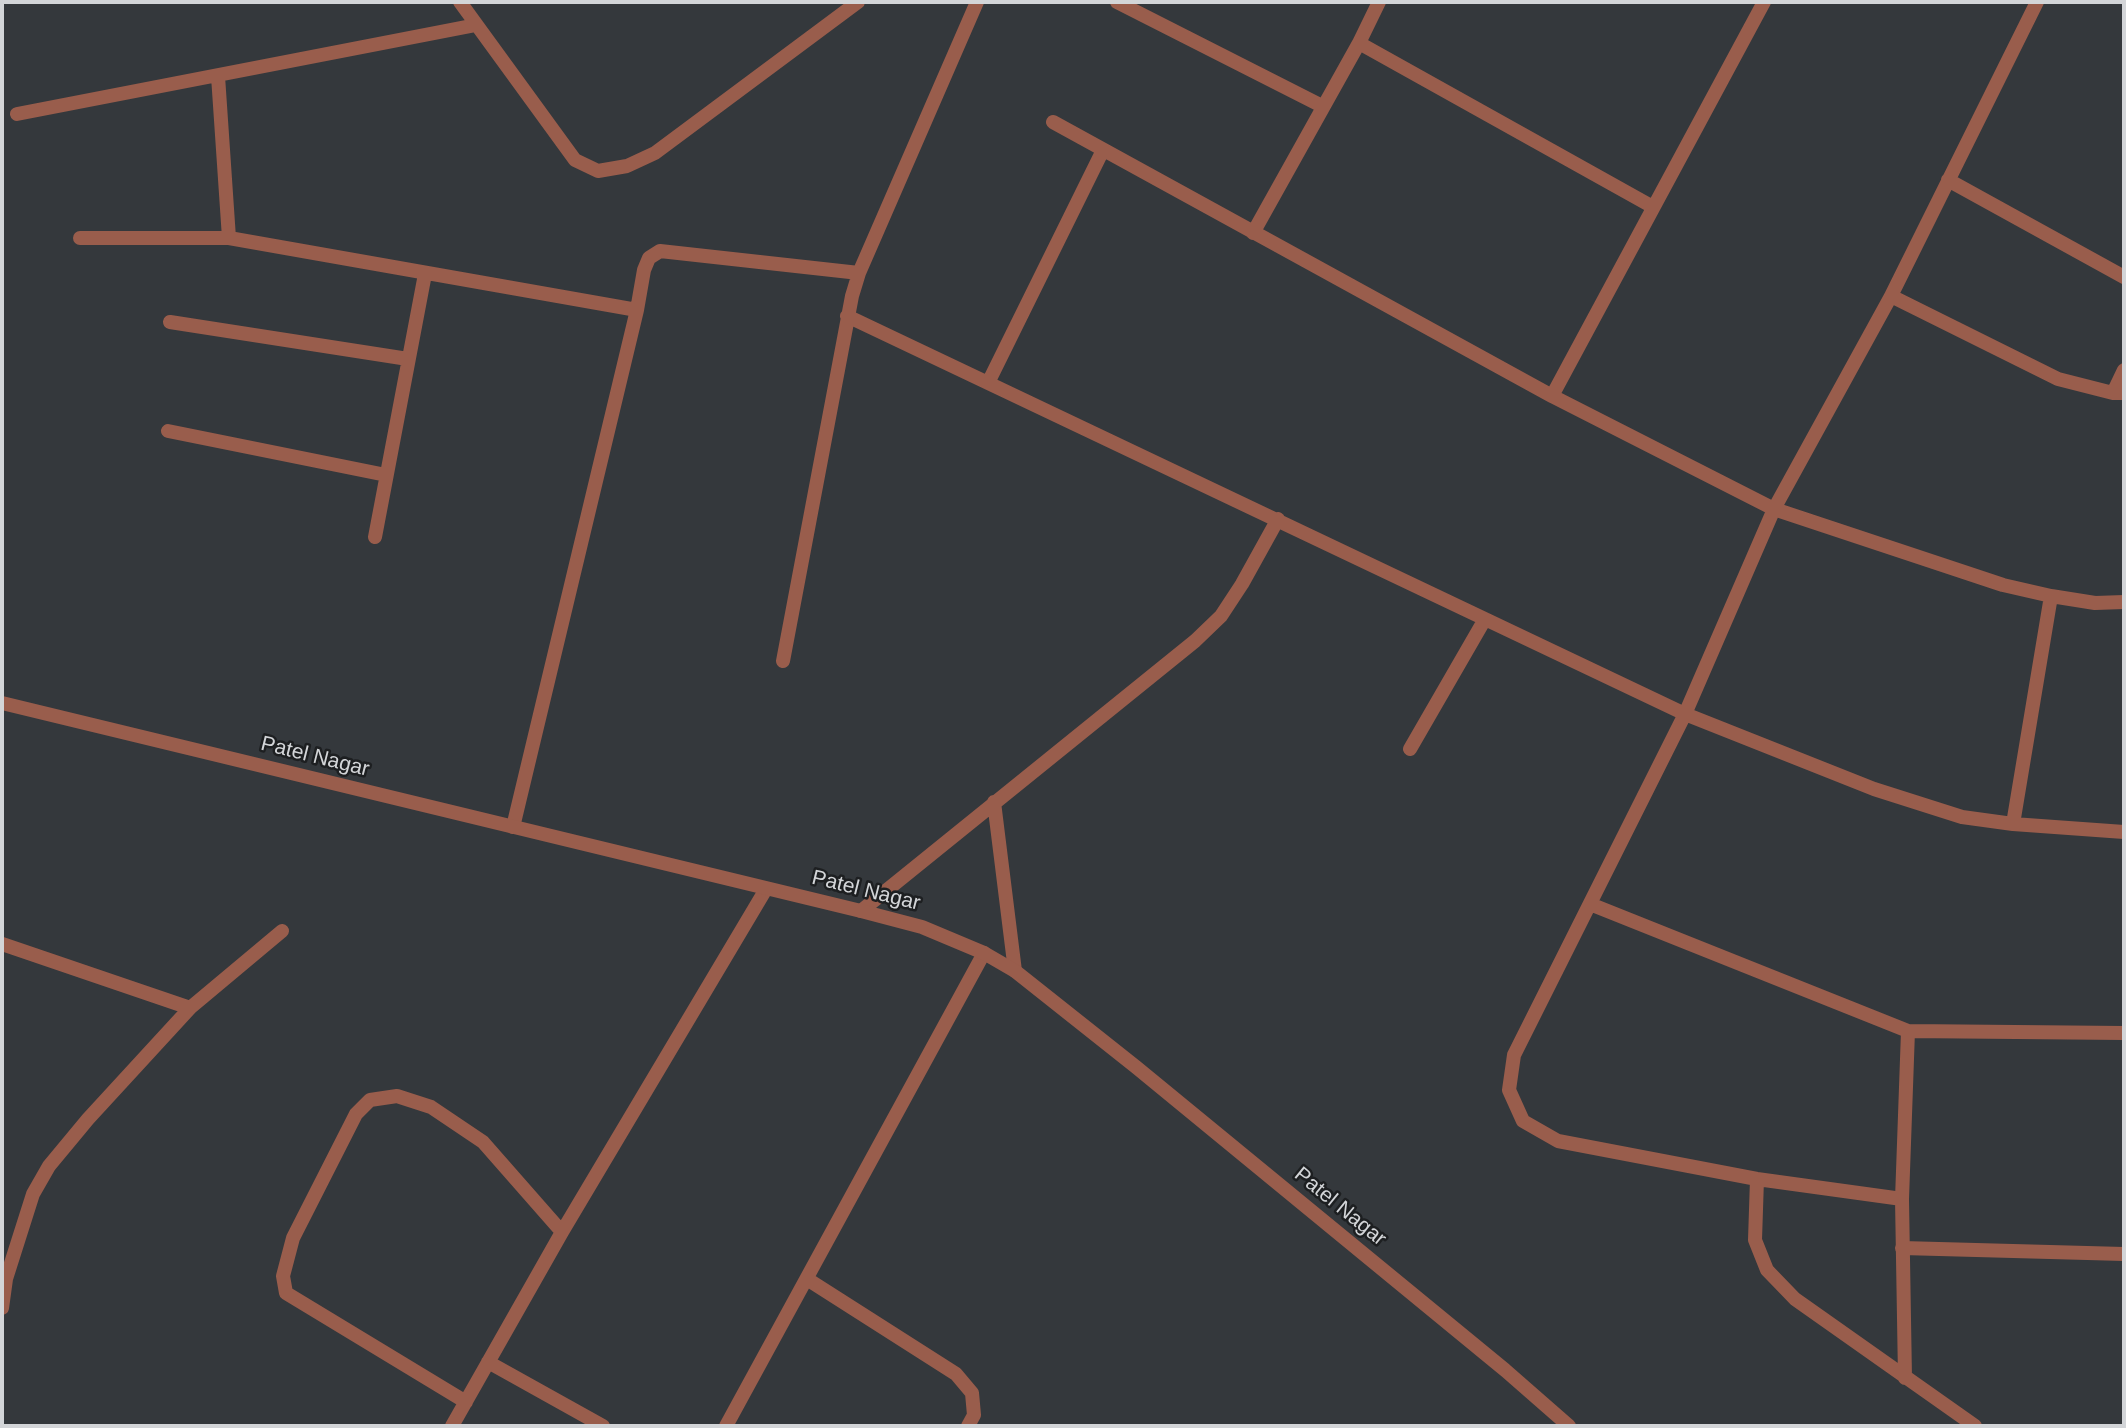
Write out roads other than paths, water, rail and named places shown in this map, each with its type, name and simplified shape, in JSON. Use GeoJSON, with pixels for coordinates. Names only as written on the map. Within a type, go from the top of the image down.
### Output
{"type":"FeatureCollection","features":[{"type":"Feature","properties":{"kind":"street"},"geometry":{"type":"LineString","coordinates":[[466,4],[476,24],[575,160],[598,171],[627,166],[655,153],[858,2]]}},
{"type":"Feature","properties":{"kind":"street"},"geometry":{"type":"LineString","coordinates":[[783,661],[847,316],[859,273],[977,2]]}},
{"type":"Feature","properties":{"kind":"street"},"geometry":{"type":"LineString","coordinates":[[1117,2],[1322,106]]}},
{"type":"Feature","properties":{"kind":"street"},"geometry":{"type":"LineString","coordinates":[[1253,233],[1379,2]]}},
{"type":"Feature","properties":{"kind":"street"},"geometry":{"type":"LineString","coordinates":[[1552,396],[1764,2]]}},
{"type":"Feature","properties":{"kind":"street"},"geometry":{"type":"LineString","coordinates":[[1902,1199],[1758,1179],[1558,1141],[1524,1121],[1509,1090],[1514,1055],[1685,715],[1774,509],[1891,296],[2036,2]]}},
{"type":"Feature","properties":{"kind":"street"},"geometry":{"type":"LineString","coordinates":[[17,114],[476,24]]}},
{"type":"Feature","properties":{"kind":"street"},"geometry":{"type":"LineString","coordinates":[[1359,43],[1653,206]]}},
{"type":"Feature","properties":{"kind":"street"},"geometry":{"type":"LineString","coordinates":[[218,76],[229,238]]}},
{"type":"Feature","properties":{"kind":"street"},"geometry":{"type":"LineString","coordinates":[[1053,122],[1552,396],[1774,509],[1964,573],[2051,596],[2095,603],[2124,601]]}},
{"type":"Feature","properties":{"kind":"street"},"geometry":{"type":"LineString","coordinates":[[988,383],[1103,150]]}},
{"type":"Feature","properties":{"kind":"street"},"geometry":{"type":"LineString","coordinates":[[1948,180],[2124,277]]}},
{"type":"Feature","properties":{"kind":"street"},"geometry":{"type":"LineString","coordinates":[[80,238],[229,238],[637,310]]}},
{"type":"Feature","properties":{"kind":"street"},"geometry":{"type":"LineString","coordinates":[[513,827],[649,258],[660,251],[859,273]]}},
{"type":"Feature","properties":{"kind":"street"},"geometry":{"type":"LineString","coordinates":[[374,537],[425,274]]}},
{"type":"Feature","properties":{"kind":"street"},"geometry":{"type":"LineString","coordinates":[[1891,296],[2058,379],[2119,393],[2124,370]]}},
{"type":"Feature","properties":{"kind":"street"},"geometry":{"type":"LineString","coordinates":[[847,316],[1685,715],[1874,789],[1962,817],[2013,824],[2124,832]]}},
{"type":"Feature","properties":{"kind":"street"},"geometry":{"type":"LineString","coordinates":[[170,322],[408,359]]}},
{"type":"Feature","properties":{"kind":"street"},"geometry":{"type":"LineString","coordinates":[[169,431],[386,475]]}},
{"type":"Feature","properties":{"kind":"street"},"geometry":{"type":"LineString","coordinates":[[861,911],[1221,616],[1278,519]]}},
{"type":"Feature","properties":{"kind":"street"},"geometry":{"type":"LineString","coordinates":[[2013,824],[2051,596]]}},
{"type":"Feature","properties":{"kind":"street"},"geometry":{"type":"LineString","coordinates":[[1410,749],[1485,619]]}},
{"type":"Feature","properties":{"kind":"street","name":"Patel Nagar"},"geometry":{"type":"LineString","coordinates":[[2,703],[861,911],[922,927],[984,953],[1015,971],[1505,1370],[1569,1426]]}},
{"type":"Feature","properties":{"kind":"street"},"geometry":{"type":"LineString","coordinates":[[994,803],[1015,971]]}},
{"type":"Feature","properties":{"kind":"street"},"geometry":{"type":"LineString","coordinates":[[452,1426],[562,1232],[766,889]]}},
{"type":"Feature","properties":{"kind":"street"},"geometry":{"type":"LineString","coordinates":[[1590,904],[1908,1031],[2124,1033]]}},
{"type":"Feature","properties":{"kind":"street"},"geometry":{"type":"LineString","coordinates":[[2,1308],[4,1279],[33,1194],[49,1166],[88,1119],[190,1008],[282,931]]}},
{"type":"Feature","properties":{"kind":"street"},"geometry":{"type":"LineString","coordinates":[[2,944],[190,1008]]}},
{"type":"Feature","properties":{"kind":"street"},"geometry":{"type":"LineString","coordinates":[[726,1426],[984,953]]}},
{"type":"Feature","properties":{"kind":"street"},"geometry":{"type":"LineString","coordinates":[[1905,1378],[1902,1199],[1908,1031]]}},
{"type":"Feature","properties":{"kind":"street"},"geometry":{"type":"LineString","coordinates":[[466,1402],[286,1293],[283,1276],[293,1238],[356,1114],[370,1100],[397,1096],[431,1107],[483,1142],[562,1232]]}},
{"type":"Feature","properties":{"kind":"street"},"geometry":{"type":"LineString","coordinates":[[1758,1179],[1755,1240],[1767,1270],[1795,1299],[1975,1426]]}},
{"type":"Feature","properties":{"kind":"street"},"geometry":{"type":"LineString","coordinates":[[1902,1248],[2124,1254]]}},
{"type":"Feature","properties":{"kind":"street"},"geometry":{"type":"LineString","coordinates":[[807,1279],[956,1374],[972,1393],[974,1415],[968,1426]]}},
{"type":"Feature","properties":{"kind":"street"},"geometry":{"type":"LineString","coordinates":[[488,1362],[603,1426]]}}]}
